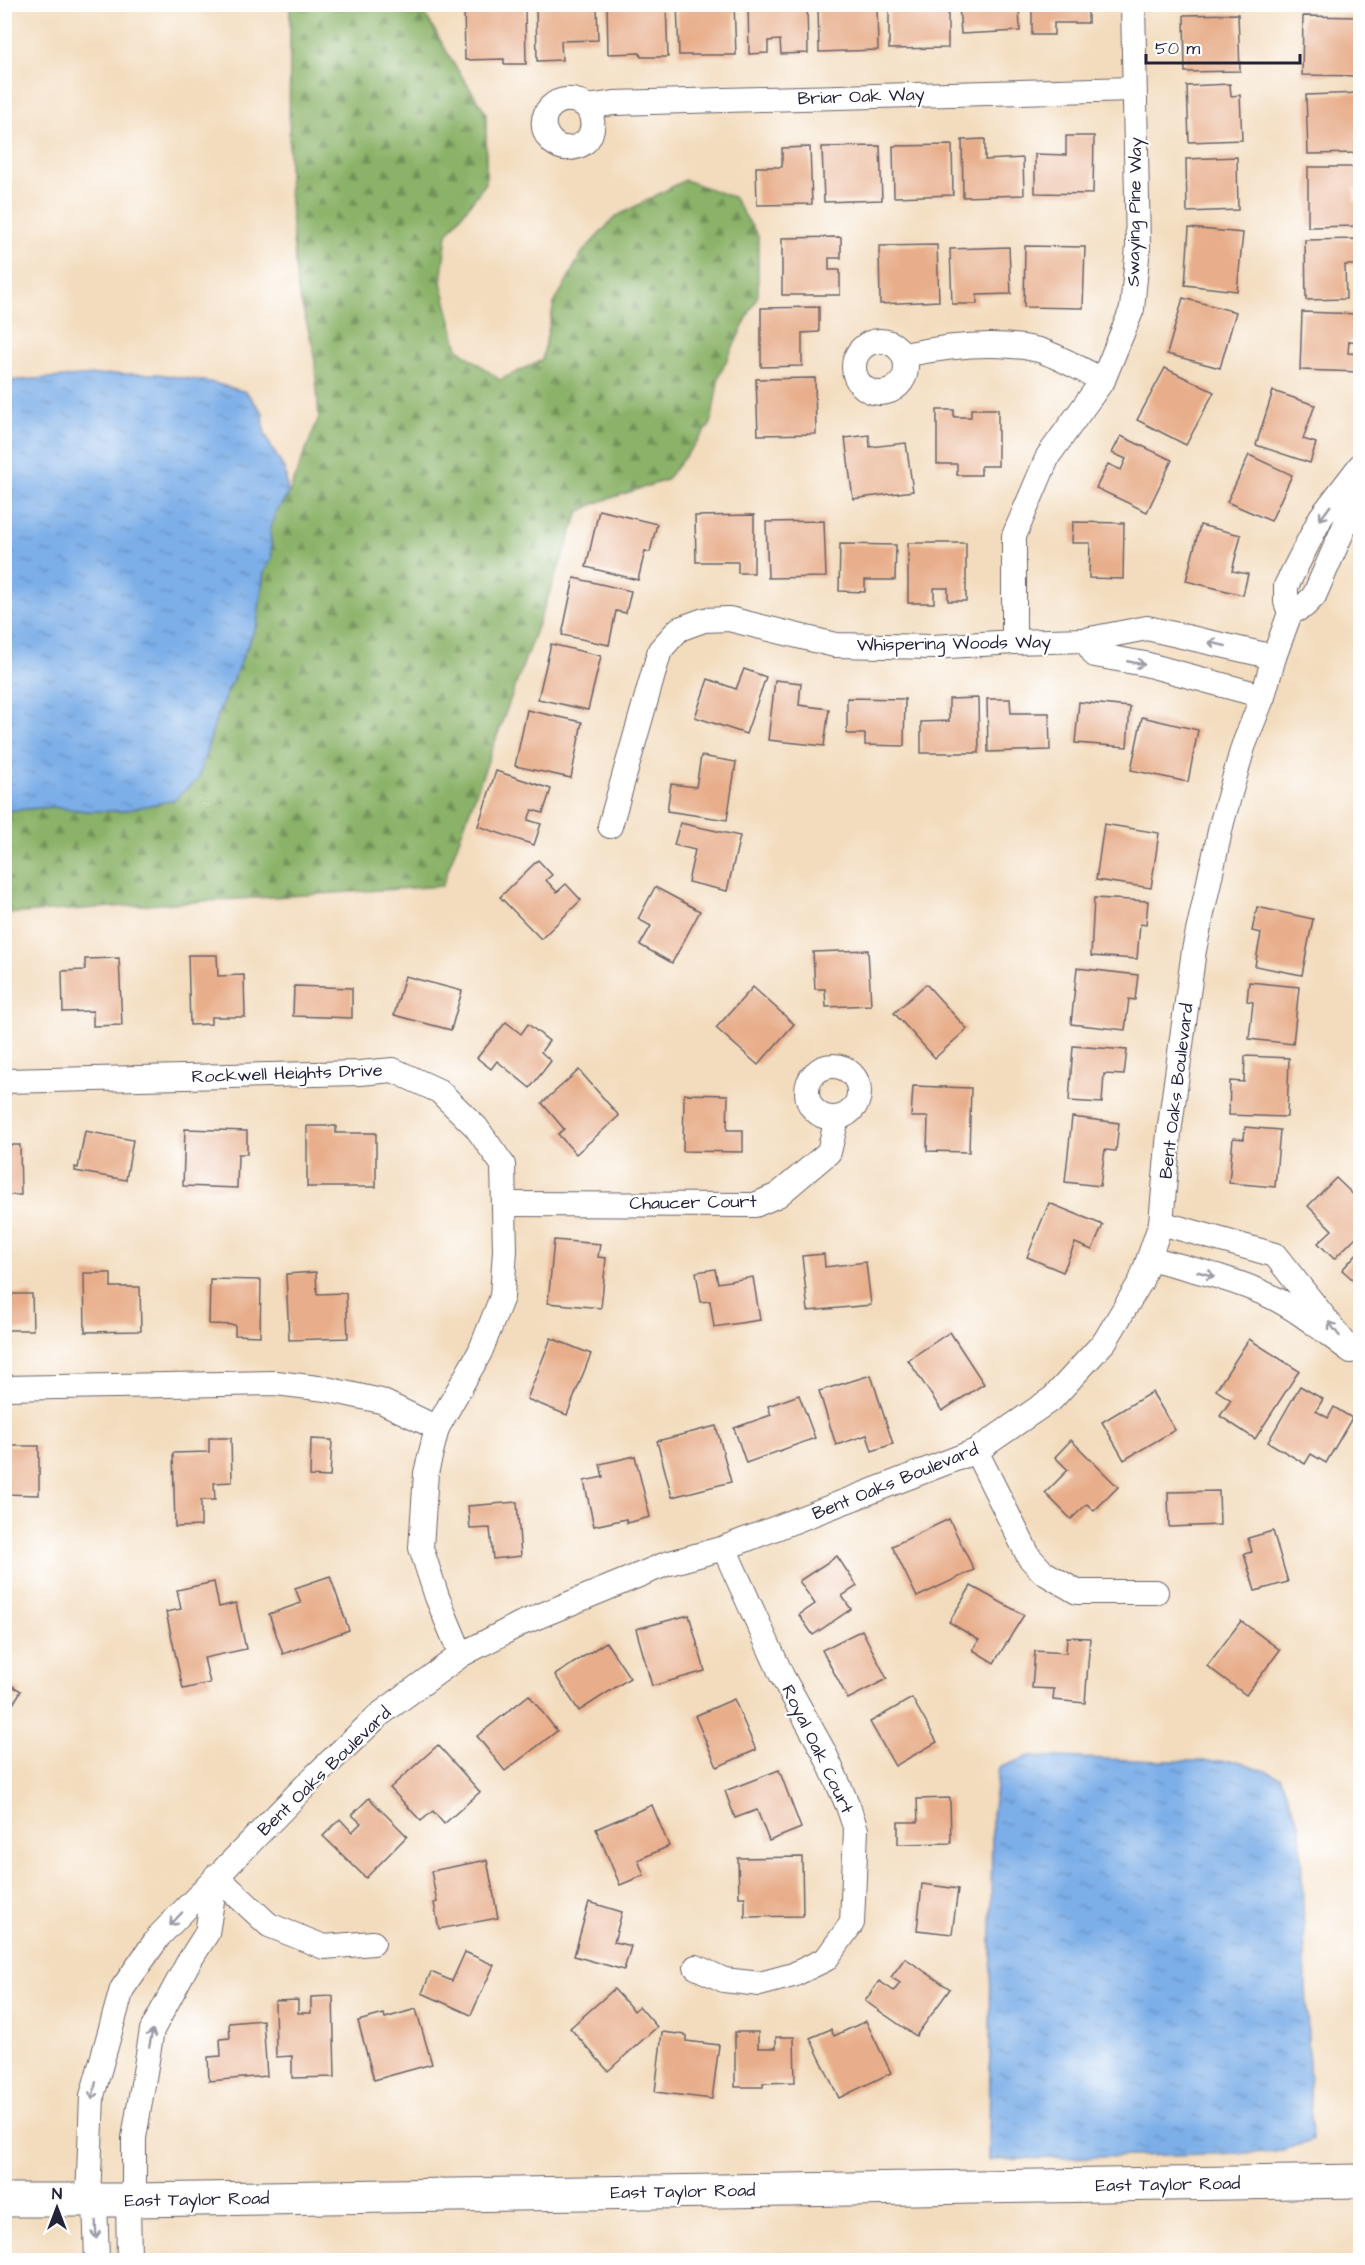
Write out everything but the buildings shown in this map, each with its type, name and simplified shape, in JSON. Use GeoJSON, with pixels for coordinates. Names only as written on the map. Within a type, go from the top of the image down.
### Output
{"type":"FeatureCollection","features":[{"type":"Feature","properties":{"kind":"main road","name":"East Taylor Road"},"geometry":{"type":"LineString","coordinates":[[4,2200],[1360,2181]]}},
{"type":"Feature","properties":{"kind":"street","name":"Swaying Pine Way"},"geometry":{"type":"LineString","coordinates":[[1014,642],[1014,536],[1048,456],[1102,380],[1132,309],[1138,247],[1133,4]]}},
{"type":"Feature","properties":{"kind":"street","name":"Briar Oak Way"},"geometry":{"type":"LineString","coordinates":[[587,107],[614,103],[1134,89]]}},
{"type":"Feature","properties":{"kind":"street"},"geometry":{"type":"LineString","coordinates":[[904,355],[938,347],[1008,346],[1041,351],[1102,380]]}},
{"type":"Feature","properties":{"kind":"street","name":"Bent Oaks Boulevard"},"geometry":{"type":"LineString","coordinates":[[96,2260],[92,2200],[92,2096],[122,1989],[159,1936],[216,1876],[380,1715],[461,1655],[520,1624],[656,1569],[724,1548],[976,1451],[1053,1398],[1105,1341],[1141,1281],[1161,1223],[1169,1132],[1194,950],[1222,822],[1243,747],[1263,696],[1290,613],[1286,602],[1286,586],[1320,517],[1360,466]]}},
{"type":"Feature","properties":{"kind":"street"},"geometry":{"type":"LineString","coordinates":[[1290,613],[1304,606],[1314,596],[1360,491]]}},
{"type":"Feature","properties":{"kind":"street","name":"Whispering Woods Way"},"geometry":{"type":"LineString","coordinates":[[610,826],[660,650],[679,629],[704,620],[729,619],[835,645],[933,647],[1085,640],[1147,628],[1274,657]]}},
{"type":"Feature","properties":{"kind":"street"},"geometry":{"type":"LineString","coordinates":[[1085,640],[1095,655],[1145,664],[1263,696]]}},
{"type":"Feature","properties":{"kind":"street","name":"Rockwell Heights Drive"},"geometry":{"type":"LineString","coordinates":[[4,1080],[360,1073],[393,1070],[439,1091],[476,1127],[503,1165],[505,1204],[502,1297],[480,1352],[437,1428],[426,1473],[421,1548],[437,1597],[461,1655]]}},
{"type":"Feature","properties":{"kind":"street","name":"Chaucer Court"},"geometry":{"type":"LineString","coordinates":[[505,1204],[755,1205],[778,1196],[829,1152],[837,1118]]}},
{"type":"Feature","properties":{"kind":"street"},"geometry":{"type":"LineString","coordinates":[[1161,1223],[1275,1255],[1356,1357]]}},
{"type":"Feature","properties":{"kind":"street"},"geometry":{"type":"LineString","coordinates":[[1149,1258],[1231,1281],[1270,1296],[1294,1310],[1356,1357]]}},
{"type":"Feature","properties":{"kind":"street"},"geometry":{"type":"LineString","coordinates":[[4,1388],[276,1383],[326,1389],[381,1401],[437,1428]]}},
{"type":"Feature","properties":{"kind":"street"},"geometry":{"type":"LineString","coordinates":[[976,1451],[1029,1557],[1043,1572],[1077,1592],[1156,1593]]}},
{"type":"Feature","properties":{"kind":"street","name":"Royal Oak Court"},"geometry":{"type":"LineString","coordinates":[[696,1967],[724,1980],[760,1984],[793,1974],[826,1959],[852,1923],[856,1830],[848,1806],[824,1752],[782,1676],[724,1548]]}},
{"type":"Feature","properties":{"kind":"street"},"geometry":{"type":"LineString","coordinates":[[216,1876],[269,1925],[324,1947],[373,1943]]}},
{"type":"Feature","properties":{"kind":"street"},"geometry":{"type":"LineString","coordinates":[[129,2260],[134,2138],[152,2030],[207,1933],[216,1876]]}},
{"type":"Feature","properties":{"kind":"green space"},"geometry":{"type":"Polygon","coordinates":[[[290,5],[420,5],[455,66],[486,113],[486,183],[447,234],[441,282],[458,349],[500,380],[542,360],[554,304],[582,253],[615,217],[685,180],[733,197],[758,236],[758,295],[719,376],[711,424],[666,480],[596,503],[579,512],[442,886],[5,914],[5,811],[51,807],[88,811],[122,811],[198,779],[217,716],[257,624],[264,572],[272,558],[270,531],[275,513],[288,495],[319,417],[314,351],[297,287],[289,189],[290,5]]]}},
{"type":"Feature","properties":{"kind":"water"},"geometry":{"type":"Polygon","coordinates":[[[112,374],[158,374],[210,382],[246,392],[263,413],[264,430],[285,470],[288,495],[275,513],[270,530],[272,558],[264,572],[257,624],[217,716],[198,779],[174,800],[122,811],[88,811],[51,807],[5,811],[5,381],[112,374]]]}},
{"type":"Feature","properties":{"kind":"water"},"geometry":{"type":"Polygon","coordinates":[[[1030,1756],[1158,1761],[1238,1761],[1280,1776],[1300,1826],[1312,2141],[1275,2152],[989,2160],[992,1814],[999,1768],[1030,1756]]]}}]}
